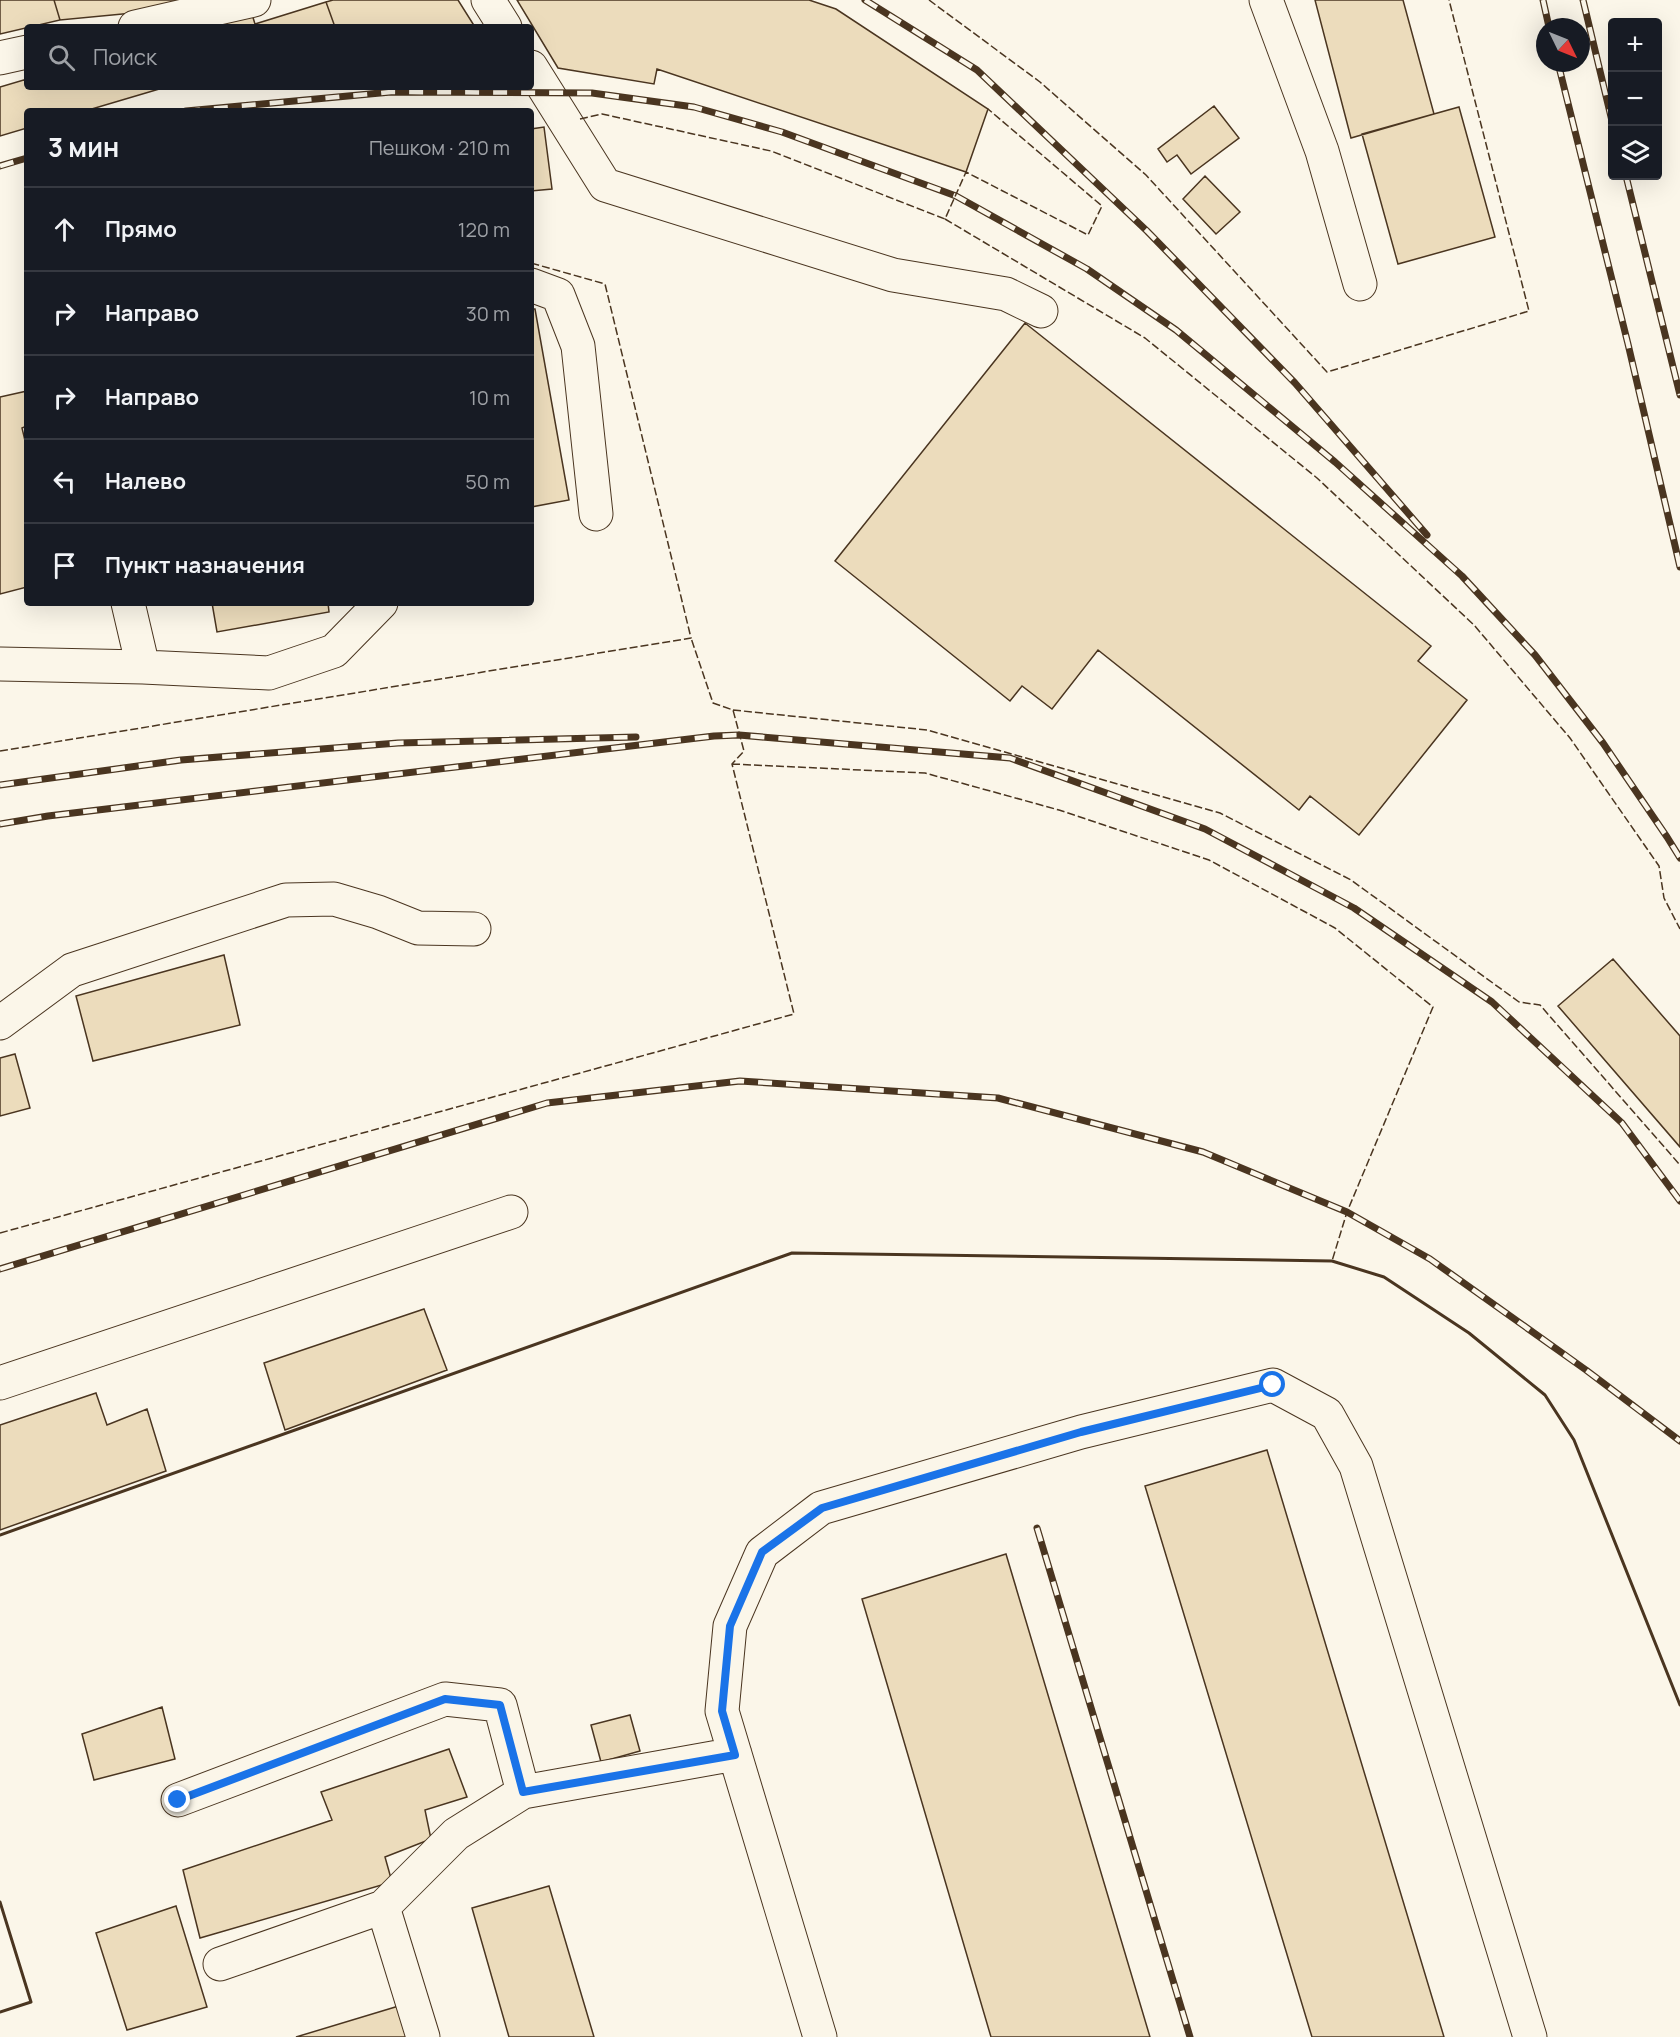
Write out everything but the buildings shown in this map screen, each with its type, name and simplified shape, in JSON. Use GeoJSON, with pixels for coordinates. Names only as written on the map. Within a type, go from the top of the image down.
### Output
{"type":"FeatureCollection","features":[{"type":"Feature","properties":{"kind":"lane"},"geometry":{"type":"LineString","coordinates":[[148,24],[254,0]]}},
{"type":"Feature","properties":{"kind":"lane"},"geometry":{"type":"LineString","coordinates":[[488,0],[504,24]]}},
{"type":"Feature","properties":{"kind":"lane"},"geometry":{"type":"LineString","coordinates":[[1266,0],[1322,151],[1360,284]]}},
{"type":"Feature","properties":{"kind":"lane"},"geometry":{"type":"LineString","coordinates":[[0,58],[24,52]]}},
{"type":"Feature","properties":{"kind":"lane"},"geometry":{"type":"LineString","coordinates":[[534,72],[605,185],[893,275],[1006,294],[1041,311]]}},
{"type":"Feature","properties":{"kind":"lane"},"geometry":{"type":"LineString","coordinates":[[534,286],[558,295],[578,346],[596,514]]}},
{"type":"Feature","properties":{"kind":"lane"},"geometry":{"type":"LineString","coordinates":[[129,606],[143,667]]}},
{"type":"Feature","properties":{"kind":"lane"},"geometry":{"type":"LineString","coordinates":[[0,664],[269,673],[334,651],[378,606]]}},
{"type":"Feature","properties":{"kind":"lane"},"geometry":{"type":"LineString","coordinates":[[0,1023],[72,970],[286,900],[334,899],[378,912],[418,928],[474,929]]}},
{"type":"Feature","properties":{"kind":"lane"},"geometry":{"type":"LineString","coordinates":[[0,1383],[511,1212]]}},
{"type":"Feature","properties":{"kind":"lane"},"geometry":{"type":"LineString","coordinates":[[820,2037],[722,1711],[730,1626],[762,1552],[822,1508],[1081,1432],[1273,1385],[1327,1413],[1356,1466],[1530,2037]]}},
{"type":"Feature","properties":{"kind":"lane"},"geometry":{"type":"LineString","coordinates":[[178,1800],[445,1699],[500,1705],[523,1792]]}},
{"type":"Feature","properties":{"kind":"lane"},"geometry":{"type":"LineString","coordinates":[[220,1964],[383,1907],[456,1834],[523,1792],[735,1755]]}},
{"type":"Feature","properties":{"kind":"lane"},"geometry":{"type":"LineString","coordinates":[[383,1907],[423,2037]]}},
{"type":"Feature","properties":{"kind":"railway"},"geometry":{"type":"LineString","coordinates":[[865,0],[977,70],[1147,231],[1295,383],[1427,535]]}},
{"type":"Feature","properties":{"kind":"railway"},"geometry":{"type":"LineString","coordinates":[[1543,0],[1547,18]]}},
{"type":"Feature","properties":{"kind":"railway"},"geometry":{"type":"LineString","coordinates":[[1583,0],[1608,104]]}},
{"type":"Feature","properties":{"kind":"railway"},"geometry":{"type":"LineString","coordinates":[[1560,72],[1628,344],[1680,567]]}},
{"type":"Feature","properties":{"kind":"railway"},"geometry":{"type":"LineString","coordinates":[[218,108],[391,92],[592,93],[694,107],[782,132],[956,196],[1087,269],[1176,330],[1335,462],[1462,576],[1535,655],[1603,743],[1680,858]]}},
{"type":"Feature","properties":{"kind":"railway"},"geometry":{"type":"LineString","coordinates":[[0,166],[24,159]]}},
{"type":"Feature","properties":{"kind":"railway"},"geometry":{"type":"LineString","coordinates":[[1627,180],[1680,395]]}},
{"type":"Feature","properties":{"kind":"railway"},"geometry":{"type":"LineString","coordinates":[[0,824],[48,816],[714,736],[739,735],[1010,758],[1205,829],[1354,908],[1492,1002],[1622,1123],[1680,1201]]}},
{"type":"Feature","properties":{"kind":"railway"},"geometry":{"type":"LineString","coordinates":[[0,785],[181,760],[398,743],[636,737]]}},
{"type":"Feature","properties":{"kind":"railway"},"geometry":{"type":"LineString","coordinates":[[0,1269],[547,1103],[740,1081],[998,1098],[1203,1152],[1347,1212],[1430,1259],[1586,1370],[1680,1441]]}},
{"type":"Feature","properties":{"kind":"railway"},"geometry":{"type":"LineString","coordinates":[[1037,1528],[1190,2037]]}},
{"type":"Feature","properties":{"kind":"fence"},"geometry":{"type":"LineString","coordinates":[[929,0],[1040,82],[1146,175],[1327,372],[1529,311],[1449,0]]}},
{"type":"Feature","properties":{"kind":"fence"},"geometry":{"type":"LineString","coordinates":[[580,119],[602,114],[771,151],[945,219],[966,172],[1088,235],[1102,206],[988,109]]}},
{"type":"Feature","properties":{"kind":"fence"},"geometry":{"type":"LineString","coordinates":[[945,219],[1145,338],[1317,478],[1474,625],[1570,738],[1659,866],[1664,898],[1680,929]]}},
{"type":"Feature","properties":{"kind":"fence"},"geometry":{"type":"LineString","coordinates":[[0,751],[691,638],[605,284],[534,264]]}},
{"type":"Feature","properties":{"kind":"fence"},"geometry":{"type":"LineString","coordinates":[[0,1233],[794,1014],[732,764],[744,751],[733,710],[713,703],[691,638]]}},
{"type":"Feature","properties":{"kind":"fence"},"geometry":{"type":"LineString","coordinates":[[733,710],[927,730],[1220,813],[1351,880],[1519,1002],[1540,1005],[1680,1165]]}},
{"type":"Feature","properties":{"kind":"fence"},"geometry":{"type":"LineString","coordinates":[[732,764],[925,773],[1059,810],[1209,860],[1335,928],[1433,1007],[1347,1212],[1332,1261]]}},
{"type":"Feature","properties":{"kind":"wall"},"geometry":{"type":"LineString","coordinates":[[0,1535],[792,1253],[1332,1261],[1384,1277],[1469,1333],[1545,1395],[1574,1440],[1680,1705]]}},
{"type":"Feature","properties":{"kind":"wall"},"geometry":{"type":"LineString","coordinates":[[0,1902],[31,2002],[0,2012]]}},
{"type":"Feature","properties":{"kind":"route"},"geometry":{"type":"LineString","coordinates":[[178,1800],[445,1699],[500,1705],[523,1792],[735,1755],[722,1711],[730,1626],[762,1552],[822,1508],[1081,1432],[1273,1385]]}}]}
